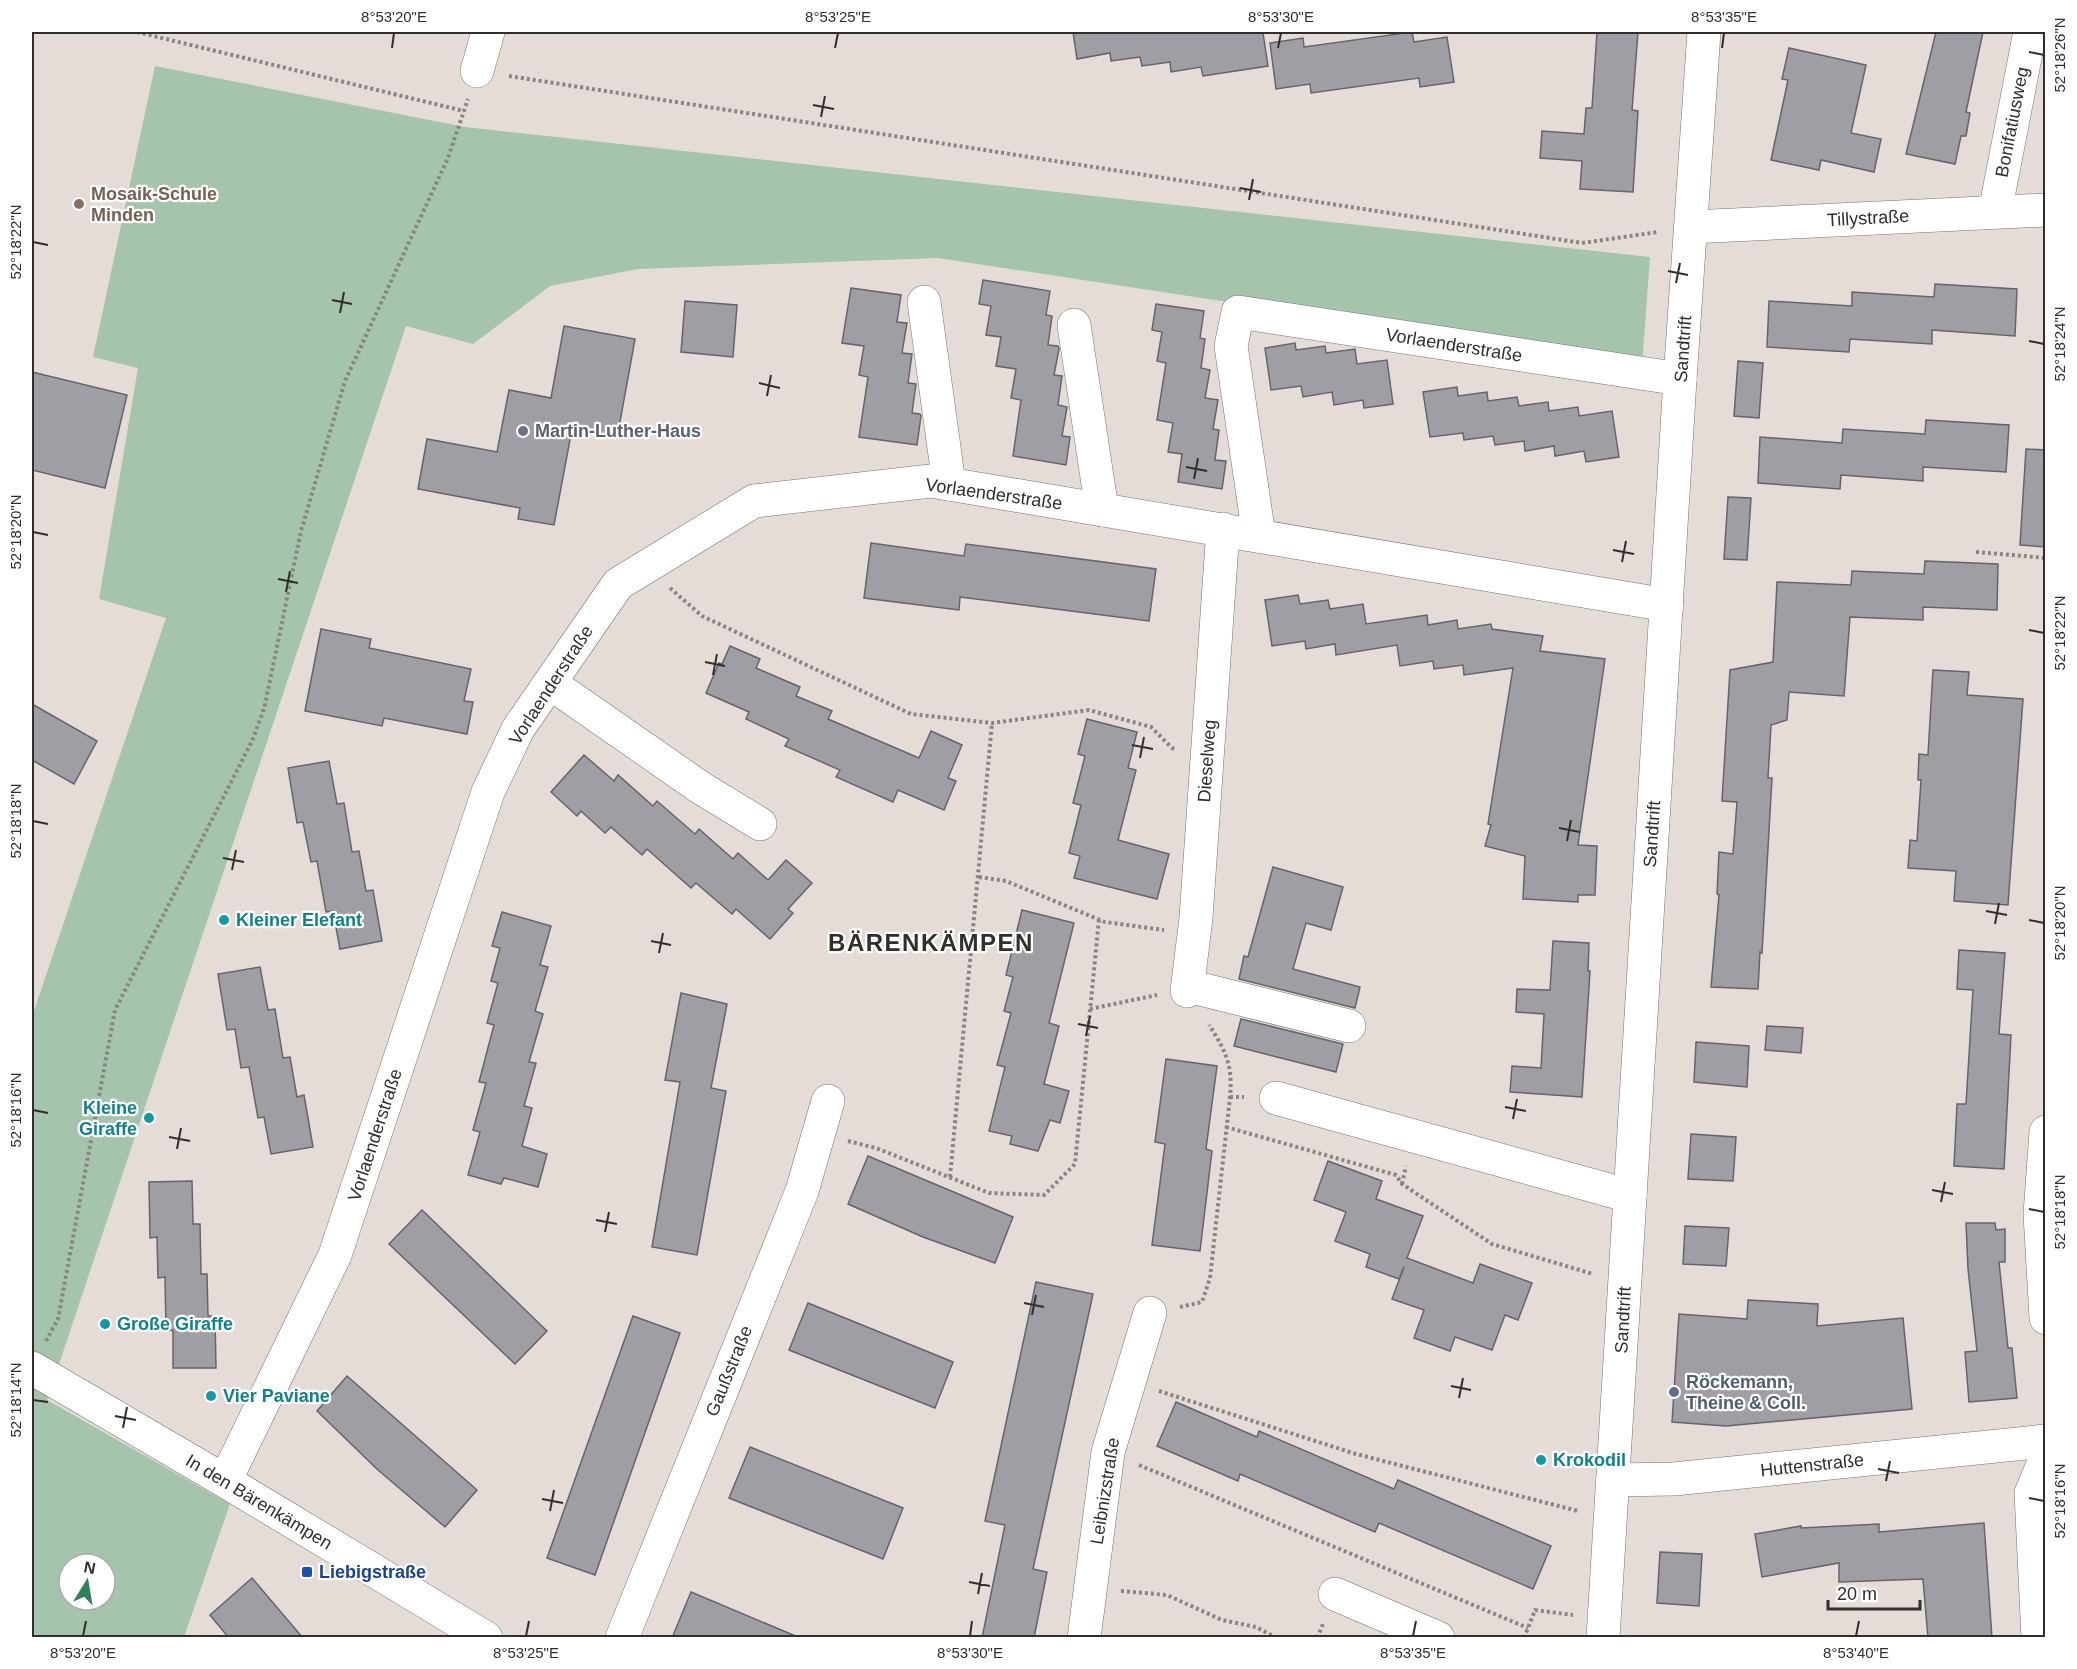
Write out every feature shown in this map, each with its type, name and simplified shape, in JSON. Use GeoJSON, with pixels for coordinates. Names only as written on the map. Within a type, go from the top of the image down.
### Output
{"type":"FeatureCollection","features":[{"type":"Feature","properties":{"kind":"street"},"geometry":{"type":"LineString","coordinates":[[477,71],[488,32]]}},
{"type":"Feature","properties":{"kind":"street","name":"Sandtrift"},"geometry":{"type":"LineString","coordinates":[[1604,1628],[1680,379],[1704,32]]}},
{"type":"Feature","properties":{"kind":"street","name":"Bonifatiusweg"},"geometry":{"type":"LineString","coordinates":[[1995,212],[2030,32]]}},
{"type":"Feature","properties":{"kind":"street","name":"Tillystraße"},"geometry":{"type":"LineString","coordinates":[[1691,227],[2046,210]]}},
{"type":"Feature","properties":{"kind":"street"},"geometry":{"type":"LineString","coordinates":[[924,302],[949,484]]}},
{"type":"Feature","properties":{"kind":"street","name":"Vorlaenderstraße"},"geometry":{"type":"LineString","coordinates":[[1259,536],[1231,346],[1238,312],[1680,379]]}},
{"type":"Feature","properties":{"kind":"street"},"geometry":{"type":"LineString","coordinates":[[1074,325],[1102,510]]}},
{"type":"Feature","properties":{"kind":"street","name":"Vorlaenderstraße"},"geometry":{"type":"LineString","coordinates":[[225,1481],[335,1255],[488,792],[518,729],[618,584],[754,501],[931,481],[1667,605]]}},
{"type":"Feature","properties":{"kind":"street","name":"Dieselweg"},"geometry":{"type":"LineString","coordinates":[[1188,988],[1195,929],[1223,530]]}},
{"type":"Feature","properties":{"kind":"street"},"geometry":{"type":"LineString","coordinates":[[550,683],[701,788],[760,824]]}},
{"type":"Feature","properties":{"kind":"street"},"geometry":{"type":"LineString","coordinates":[[1188,988],[1349,1026]]}},
{"type":"Feature","properties":{"kind":"street"},"geometry":{"type":"LineString","coordinates":[[1276,1098],[1630,1196]]}},
{"type":"Feature","properties":{"kind":"street","name":"Gaußstraße"},"geometry":{"type":"LineString","coordinates":[[622,1638],[802,1191],[828,1101]]}},
{"type":"Feature","properties":{"kind":"street"},"geometry":{"type":"LineString","coordinates":[[2046,1132],[2040,1214],[2046,1318]]}},
{"type":"Feature","properties":{"kind":"street","name":"Leibnizstraße"},"geometry":{"type":"LineString","coordinates":[[1084,1638],[1108,1452],[1150,1312]]}},
{"type":"Feature","properties":{"kind":"street","name":"In den Bärenkämpen"},"geometry":{"type":"LineString","coordinates":[[32,1368],[486,1638]]}},
{"type":"Feature","properties":{"kind":"street","name":"Huttenstraße"},"geometry":{"type":"LineString","coordinates":[[1613,1480],[1674,1479],[2046,1441]]}},
{"type":"Feature","properties":{"kind":"street"},"geometry":{"type":"LineString","coordinates":[[2038,1638],[2031,1493],[2046,1457]]}},
{"type":"Feature","properties":{"kind":"street"},"geometry":{"type":"LineString","coordinates":[[1335,1594],[1438,1638]]}},
{"type":"Feature","properties":{"kind":"path"},"geometry":{"type":"LineString","coordinates":[[137,32],[464,111]]}},
{"type":"Feature","properties":{"kind":"path"},"geometry":{"type":"LineString","coordinates":[[32,1368],[58,1319],[115,1010],[252,741],[264,709],[300,531],[345,381],[448,158],[477,71],[1582,243],[1691,227]]}},
{"type":"Feature","properties":{"kind":"path"},"geometry":{"type":"LineString","coordinates":[[1976,552],[2046,558]]}},
{"type":"Feature","properties":{"kind":"path"},"geometry":{"type":"LineString","coordinates":[[653,563],[664,582],[702,616],[911,714],[992,723],[1089,710],[1151,727],[1172,748],[1207,755]]}},
{"type":"Feature","properties":{"kind":"path"},"geometry":{"type":"LineString","coordinates":[[950,1177],[992,723]]}},
{"type":"Feature","properties":{"kind":"path"},"geometry":{"type":"LineString","coordinates":[[979,877],[1006,881],[1099,920],[1157,931],[1195,929]]}},
{"type":"Feature","properties":{"kind":"path"},"geometry":{"type":"LineString","coordinates":[[819,1134],[876,1148],[989,1193],[1044,1194],[1075,1164],[1099,920]]}},
{"type":"Feature","properties":{"kind":"path"},"geometry":{"type":"LineString","coordinates":[[1090,1009],[1188,988],[1222,1046],[1232,1077],[1210,1278],[1202,1302],[1150,1312]]}},
{"type":"Feature","properties":{"kind":"path"},"geometry":{"type":"LineString","coordinates":[[1227,1127],[1396,1175],[1402,1184],[1492,1244],[1625,1284]]}},
{"type":"Feature","properties":{"kind":"path"},"geometry":{"type":"LineString","coordinates":[[1130,1382],[1356,1454],[1610,1520]]}},
{"type":"Feature","properties":{"kind":"path"},"geometry":{"type":"LineString","coordinates":[[1108,1452],[1528,1628]]}},
{"type":"Feature","properties":{"kind":"path"},"geometry":{"type":"LineString","coordinates":[[1090,1589],[1167,1594],[1222,1620],[1256,1627],[1277,1638]]}},
{"type":"Feature","properties":{"kind":"path"},"geometry":{"type":"LineString","coordinates":[[1524,1638],[1535,1610],[1604,1628]]}},
{"type":"Feature","properties":{"kind":"green space"},"geometry":{"type":"Polygon","coordinates":[[[155,66],[465,127],[1650,257],[1642,365],[938,258],[638,269],[550,286],[473,344],[406,326],[47,1400],[230,1504],[184,1637],[32,1638],[32,1017],[166,618],[99,599],[138,368],[93,357],[155,66]]]}},
{"type":"Feature","properties":{"kind":"building"},"geometry":{"type":"Polygon","coordinates":[[[1073,32],[1263,33],[1268,66],[1203,76],[1201,67],[1171,72],[1170,62],[1142,66],[1140,57],[1111,61],[1110,53],[1077,59],[1073,32]]]}},
{"type":"Feature","properties":{"kind":"building"},"geometry":{"type":"Polygon","coordinates":[[[1412,32],[1414,42],[1447,37],[1454,82],[1420,87],[1419,78],[1311,93],[1310,84],[1276,89],[1270,43],[1303,38],[1304,47],[1412,32]]]}},
{"type":"Feature","properties":{"kind":"building"},"geometry":{"type":"Polygon","coordinates":[[[1597,32],[1638,32],[1632,110],[1638,111],[1633,192],[1580,189],[1582,161],[1540,158],[1542,131],[1584,134],[1586,108],[1592,108],[1597,32]]]}},
{"type":"Feature","properties":{"kind":"building"},"geometry":{"type":"Polygon","coordinates":[[[1936,32],[1983,32],[1966,112],[1970,113],[1966,136],[1961,136],[1955,164],[1906,154],[1936,32]]]}},
{"type":"Feature","properties":{"kind":"building"},"geometry":{"type":"Polygon","coordinates":[[[1789,48],[1866,65],[1851,133],[1881,139],[1874,172],[1821,160],[1819,170],[1771,160],[1788,80],[1782,79],[1789,48]]]}},
{"type":"Feature","properties":{"kind":"building"},"geometry":{"type":"Polygon","coordinates":[[[983,280],[1050,291],[1046,315],[1052,316],[1048,345],[1058,346],[1059,349],[1054,375],[1062,376],[1058,405],[1067,407],[1062,436],[1070,437],[1066,465],[1013,456],[1021,400],[1011,398],[1016,369],[996,366],[1001,337],[986,335],[991,306],[979,304],[983,280]]]}},
{"type":"Feature","properties":{"kind":"building"},"geometry":{"type":"Polygon","coordinates":[[[1935,284],[2017,289],[2015,336],[1932,330],[1932,344],[1850,339],[1849,352],[1767,347],[1769,301],[1852,306],[1852,292],[1934,297],[1935,284]]]}},
{"type":"Feature","properties":{"kind":"building"},"geometry":{"type":"Polygon","coordinates":[[[851,288],[901,295],[897,322],[907,323],[902,353],[912,354],[908,383],[916,384],[912,413],[921,416],[917,445],[859,437],[868,377],[859,375],[864,346],[842,343],[851,288]]]}},
{"type":"Feature","properties":{"kind":"building"},"geometry":{"type":"Polygon","coordinates":[[[685,301],[737,305],[733,357],[681,352],[685,301]]]}},
{"type":"Feature","properties":{"kind":"building"},"geometry":{"type":"Polygon","coordinates":[[[1156,304],[1204,311],[1200,338],[1205,339],[1201,368],[1210,370],[1205,398],[1218,400],[1213,429],[1219,430],[1215,460],[1226,461],[1222,489],[1178,482],[1182,454],[1168,452],[1173,423],[1157,420],[1166,363],[1157,361],[1162,332],[1152,330],[1156,304]]]}},
{"type":"Feature","properties":{"kind":"building","name":"Martin-Luther-Haus"},"geometry":{"type":"Polygon","coordinates":[[[564,326],[635,339],[617,438],[572,429],[554,525],[518,519],[520,508],[418,489],[427,439],[497,452],[509,390],[551,398],[564,326]]]}},
{"type":"Feature","properties":{"kind":"building"},"geometry":{"type":"Polygon","coordinates":[[[1295,343],[1296,350],[1325,346],[1326,353],[1355,349],[1357,364],[1387,360],[1393,404],[1364,408],[1363,400],[1334,405],[1332,392],[1303,397],[1301,386],[1271,390],[1265,348],[1295,343]]]}},
{"type":"Feature","properties":{"kind":"building"},"geometry":{"type":"Polygon","coordinates":[[[1738,361],[1763,363],[1759,418],[1734,416],[1738,361]]]}},
{"type":"Feature","properties":{"kind":"building"},"geometry":{"type":"Polygon","coordinates":[[[32,372],[127,395],[105,488],[32,470],[32,372]]]}},
{"type":"Feature","properties":{"kind":"building"},"geometry":{"type":"Polygon","coordinates":[[[1457,387],[1458,396],[1487,392],[1488,401],[1517,397],[1519,406],[1548,402],[1549,411],[1578,407],[1579,416],[1612,411],[1619,457],[1586,462],[1584,451],[1555,456],[1554,446],[1525,451],[1524,441],[1495,445],[1493,436],[1464,440],[1463,433],[1430,437],[1423,392],[1457,387]]]}},
{"type":"Feature","properties":{"kind":"building"},"geometry":{"type":"Polygon","coordinates":[[[1926,420],[2009,425],[2006,472],[1923,467],[1923,481],[1841,475],[1840,489],[1758,483],[1760,437],[1842,443],[1843,429],[1925,434],[1926,420]]]}},
{"type":"Feature","properties":{"kind":"building"},"geometry":{"type":"Polygon","coordinates":[[[2026,449],[2046,450],[2046,547],[2020,545],[2026,449]]]}},
{"type":"Feature","properties":{"kind":"building"},"geometry":{"type":"Polygon","coordinates":[[[1728,497],[1751,498],[1747,560],[1724,559],[1728,497]]]}},
{"type":"Feature","properties":{"kind":"building"},"geometry":{"type":"Polygon","coordinates":[[[871,543],[964,556],[966,544],[1156,569],[1149,621],[960,597],[959,610],[864,598],[871,543]]]}},
{"type":"Feature","properties":{"kind":"building"},"geometry":{"type":"Polygon","coordinates":[[[1925,561],[1998,564],[1997,610],[1923,607],[1923,620],[1850,617],[1844,696],[1789,692],[1787,720],[1771,725],[1768,778],[1772,778],[1758,989],[1711,987],[1719,895],[1717,894],[1719,852],[1733,854],[1737,802],[1722,801],[1730,670],[1773,662],[1777,582],[1851,585],[1852,571],[1924,574],[1925,561]]]}},
{"type":"Feature","properties":{"kind":"building"},"geometry":{"type":"Polygon","coordinates":[[[1298,595],[1300,604],[1328,600],[1330,609],[1363,604],[1366,624],[1427,615],[1428,625],[1457,620],[1458,629],[1491,624],[1492,629],[1543,636],[1540,651],[1605,659],[1578,845],[1597,846],[1595,895],[1578,895],[1578,902],[1523,899],[1525,856],[1485,846],[1491,825],[1488,824],[1513,668],[1464,675],[1463,665],[1434,669],[1433,661],[1400,666],[1397,645],[1336,655],[1335,644],[1306,649],[1305,641],[1272,646],[1265,600],[1298,595]]]}},
{"type":"Feature","properties":{"kind":"building"},"geometry":{"type":"Polygon","coordinates":[[[321,629],[371,639],[369,648],[471,669],[464,701],[473,702],[467,734],[384,718],[382,726],[305,711],[321,629]]]}},
{"type":"Feature","properties":{"kind":"building"},"geometry":{"type":"Polygon","coordinates":[[[730,646],[760,659],[756,668],[800,687],[796,696],[832,711],[828,719],[919,758],[931,731],[962,745],[948,778],[956,781],[944,810],[898,790],[893,802],[836,777],[840,770],[785,746],[789,739],[746,719],[749,712],[706,693],[719,663],[722,664],[730,646]]]}},
{"type":"Feature","properties":{"kind":"building"},"geometry":{"type":"Polygon","coordinates":[[[1933,670],[1969,672],[1967,695],[2023,699],[2008,905],[1954,901],[1956,871],[1908,868],[1910,840],[1917,841],[1921,780],[1918,780],[1919,754],[1928,755],[1933,670]]]}},
{"type":"Feature","properties":{"kind":"building"},"geometry":{"type":"Polygon","coordinates":[[[32,704],[97,741],[74,784],[32,760],[32,704]]]}},
{"type":"Feature","properties":{"kind":"building"},"geometry":{"type":"Polygon","coordinates":[[[1087,719],[1137,732],[1128,768],[1136,770],[1118,840],[1169,854],[1157,899],[1074,878],[1080,856],[1069,853],[1081,805],[1073,803],[1085,756],[1078,754],[1087,719]]]}},
{"type":"Feature","properties":{"kind":"building"},"geometry":{"type":"Polygon","coordinates":[[[584,755],[614,781],[618,775],[653,806],[657,801],[695,834],[699,829],[733,859],[738,853],[768,880],[786,860],[812,883],[788,909],[793,913],[770,939],[736,909],[732,914],[696,883],[691,888],[647,849],[642,855],[611,827],[605,833],[581,811],[577,816],[551,792],[584,755]]]}},
{"type":"Feature","properties":{"kind":"building"},"geometry":{"type":"Polygon","coordinates":[[[329,761],[337,804],[344,803],[352,852],[359,851],[366,891],[373,890],[382,941],[340,949],[333,911],[326,912],[317,861],[311,862],[303,822],[297,823],[288,768],[329,761]]]}},
{"type":"Feature","properties":{"kind":"building"},"geometry":{"type":"Polygon","coordinates":[[[1273,867],[1343,887],[1331,930],[1306,923],[1293,969],[1360,987],[1355,1008],[1239,979],[1244,956],[1248,957],[1273,867]]]}},
{"type":"Feature","properties":{"kind":"building"},"geometry":{"type":"Polygon","coordinates":[[[1022,910],[1074,923],[1049,1023],[1059,1026],[1044,1084],[1069,1091],[1060,1123],[1050,1120],[1038,1151],[1010,1144],[1012,1136],[989,1131],[1005,1067],[997,1065],[1011,1013],[1004,1011],[1013,977],[1006,975],[1022,910]]]}},
{"type":"Feature","properties":{"kind":"building"},"geometry":{"type":"Polygon","coordinates":[[[502,912],[551,926],[540,965],[548,967],[535,1011],[543,1014],[529,1062],[536,1063],[524,1106],[532,1108],[522,1146],[547,1154],[538,1187],[504,1178],[501,1184],[468,1175],[480,1132],[473,1130],[486,1083],[479,1082],[494,1025],[487,1023],[498,983],[491,981],[500,948],[492,946],[502,912]]]}},
{"type":"Feature","properties":{"kind":"building"},"geometry":{"type":"Polygon","coordinates":[[[1553,941],[1589,943],[1588,971],[1590,971],[1582,1097],[1510,1092],[1512,1066],[1541,1068],[1544,1014],[1516,1012],[1517,989],[1550,990],[1553,941]]]}},
{"type":"Feature","properties":{"kind":"building"},"geometry":{"type":"Polygon","coordinates":[[[1959,950],[2005,953],[1999,1034],[2011,1035],[2004,1169],[1954,1166],[1957,1104],[1966,1104],[1973,990],[1957,989],[1959,950]]]}},
{"type":"Feature","properties":{"kind":"building"},"geometry":{"type":"Polygon","coordinates":[[[260,967],[268,1010],[275,1009],[283,1058],[290,1057],[297,1097],[304,1095],[313,1147],[271,1154],[264,1117],[258,1118],[249,1067],[241,1068],[235,1029],[227,1030],[218,974],[260,967]]]}},
{"type":"Feature","properties":{"kind":"building"},"geometry":{"type":"Polygon","coordinates":[[[681,993],[727,1004],[711,1088],[726,1091],[697,1255],[652,1247],[680,1082],[665,1080],[681,993]]]}},
{"type":"Feature","properties":{"kind":"building"},"geometry":{"type":"Polygon","coordinates":[[[1241,1019],[1343,1044],[1336,1072],[1234,1046],[1241,1019]]]}},
{"type":"Feature","properties":{"kind":"building"},"geometry":{"type":"Polygon","coordinates":[[[1767,1026],[1803,1028],[1801,1053],[1765,1050],[1767,1026]]]}},
{"type":"Feature","properties":{"kind":"building"},"geometry":{"type":"Polygon","coordinates":[[[1696,1042],[1749,1046],[1747,1087],[1694,1082],[1696,1042]]]}},
{"type":"Feature","properties":{"kind":"building"},"geometry":{"type":"Polygon","coordinates":[[[1166,1059],[1217,1066],[1206,1149],[1212,1151],[1200,1251],[1152,1245],[1165,1144],[1155,1142],[1166,1059]]]}},
{"type":"Feature","properties":{"kind":"building"},"geometry":{"type":"Polygon","coordinates":[[[1691,1134],[1736,1137],[1733,1181],[1688,1179],[1691,1134]]]}},
{"type":"Feature","properties":{"kind":"building"},"geometry":{"type":"Polygon","coordinates":[[[868,1156],[1013,1217],[995,1263],[923,1237],[848,1204],[868,1156]]]}},
{"type":"Feature","properties":{"kind":"building"},"geometry":{"type":"Polygon","coordinates":[[[1328,1161],[1382,1181],[1376,1199],[1423,1216],[1407,1258],[1473,1283],[1480,1264],[1532,1283],[1518,1320],[1505,1315],[1492,1350],[1455,1337],[1450,1351],[1414,1338],[1424,1310],[1392,1299],[1404,1267],[1399,1279],[1366,1267],[1370,1254],[1335,1241],[1346,1212],[1314,1200],[1328,1161]]]}},
{"type":"Feature","properties":{"kind":"building"},"geometry":{"type":"Polygon","coordinates":[[[192,1181],[193,1224],[200,1224],[201,1274],[207,1274],[208,1316],[215,1316],[216,1368],[173,1368],[173,1330],[166,1331],[165,1277],[158,1278],[157,1237],[150,1238],[149,1182],[192,1181]]]}},
{"type":"Feature","properties":{"kind":"building"},"geometry":{"type":"Polygon","coordinates":[[[422,1210],[547,1331],[515,1364],[389,1244],[422,1210]]]}},
{"type":"Feature","properties":{"kind":"building"},"geometry":{"type":"Polygon","coordinates":[[[1966,1223],[1995,1223],[1996,1230],[2005,1229],[2005,1262],[1999,1262],[2008,1348],[2012,1348],[2017,1398],[1969,1402],[1965,1352],[1977,1351],[1968,1269],[1966,1223]]]}},
{"type":"Feature","properties":{"kind":"building"},"geometry":{"type":"Polygon","coordinates":[[[1685,1226],[1729,1228],[1726,1266],[1683,1264],[1685,1226]]]}},
{"type":"Feature","properties":{"kind":"building"},"geometry":{"type":"Polygon","coordinates":[[[1036,1282],[1093,1294],[1033,1569],[1047,1572],[1034,1638],[982,1638],[1005,1525],[985,1521],[1036,1282]]]}},
{"type":"Feature","properties":{"kind":"building"},"geometry":{"type":"Polygon","coordinates":[[[1748,1300],[1818,1304],[1817,1326],[1903,1318],[1912,1409],[1726,1426],[1672,1422],[1679,1314],[1747,1319],[1748,1300]]]}},
{"type":"Feature","properties":{"kind":"building"},"geometry":{"type":"Polygon","coordinates":[[[808,1303],[953,1362],[935,1408],[789,1350],[808,1303]]]}},
{"type":"Feature","properties":{"kind":"building"},"geometry":{"type":"Polygon","coordinates":[[[633,1316],[680,1333],[595,1575],[547,1558],[633,1316]]]}},
{"type":"Feature","properties":{"kind":"building"},"geometry":{"type":"Polygon","coordinates":[[[347,1376],[477,1490],[445,1527],[378,1470],[317,1411],[347,1376]]]}},
{"type":"Feature","properties":{"kind":"building"},"geometry":{"type":"Polygon","coordinates":[[[1176,1402],[1257,1437],[1259,1431],[1394,1489],[1398,1480],[1551,1546],[1533,1589],[1379,1523],[1375,1532],[1240,1474],[1238,1481],[1157,1446],[1176,1402]]]}},
{"type":"Feature","properties":{"kind":"building"},"geometry":{"type":"Polygon","coordinates":[[[750,1447],[903,1508],[883,1559],[729,1498],[750,1447]]]}},
{"type":"Feature","properties":{"kind":"building"},"geometry":{"type":"Polygon","coordinates":[[[1984,1523],[1992,1638],[1928,1638],[1923,1579],[1839,1582],[1839,1563],[1762,1577],[1755,1534],[1801,1526],[1801,1528],[1879,1524],[1879,1532],[1984,1523]]]}},
{"type":"Feature","properties":{"kind":"building"},"geometry":{"type":"Polygon","coordinates":[[[1660,1552],[1702,1554],[1699,1606],[1657,1603],[1660,1552]]]}},
{"type":"Feature","properties":{"kind":"building"},"geometry":{"type":"Polygon","coordinates":[[[252,1578],[303,1638],[229,1638],[210,1615],[252,1578]]]}},
{"type":"Feature","properties":{"kind":"building"},"geometry":{"type":"Polygon","coordinates":[[[691,1592],[798,1637],[798,1638],[672,1638],[691,1592]]]}},
{"type":"Feature","properties":{"kind":"place","name":"Mosaik-Schule Minden"},"geometry":{"type":"Point","coordinates":[79,204]}},
{"type":"Feature","properties":{"kind":"place","name":"Martin-Luther-Haus"},"geometry":{"type":"Point","coordinates":[523,431]}},
{"type":"Feature","properties":{"kind":"place","name":"Kleiner Elefant"},"geometry":{"type":"Point","coordinates":[224,920]}},
{"type":"Feature","properties":{"kind":"place","name":"Kleine Giraffe"},"geometry":{"type":"Point","coordinates":[149,1118]}},
{"type":"Feature","properties":{"kind":"place","name":"Große Giraffe"},"geometry":{"type":"Point","coordinates":[105,1324]}},
{"type":"Feature","properties":{"kind":"place","name":"Röckemann, Theine & Coll."},"geometry":{"type":"Point","coordinates":[1674,1392]}},
{"type":"Feature","properties":{"kind":"place","name":"Vier Paviane"},"geometry":{"type":"Point","coordinates":[211,1396]}},
{"type":"Feature","properties":{"kind":"place","name":"Krokodil"},"geometry":{"type":"Point","coordinates":[1541,1460]}},
{"type":"Feature","properties":{"kind":"place","name":"Liebigstraße"},"geometry":{"type":"Point","coordinates":[307,1572]}},
{"type":"Feature","properties":{"kind":"district","name":"BÄRENKÄMPEN"},"geometry":{"type":"Point","coordinates":[931,943]}}]}
